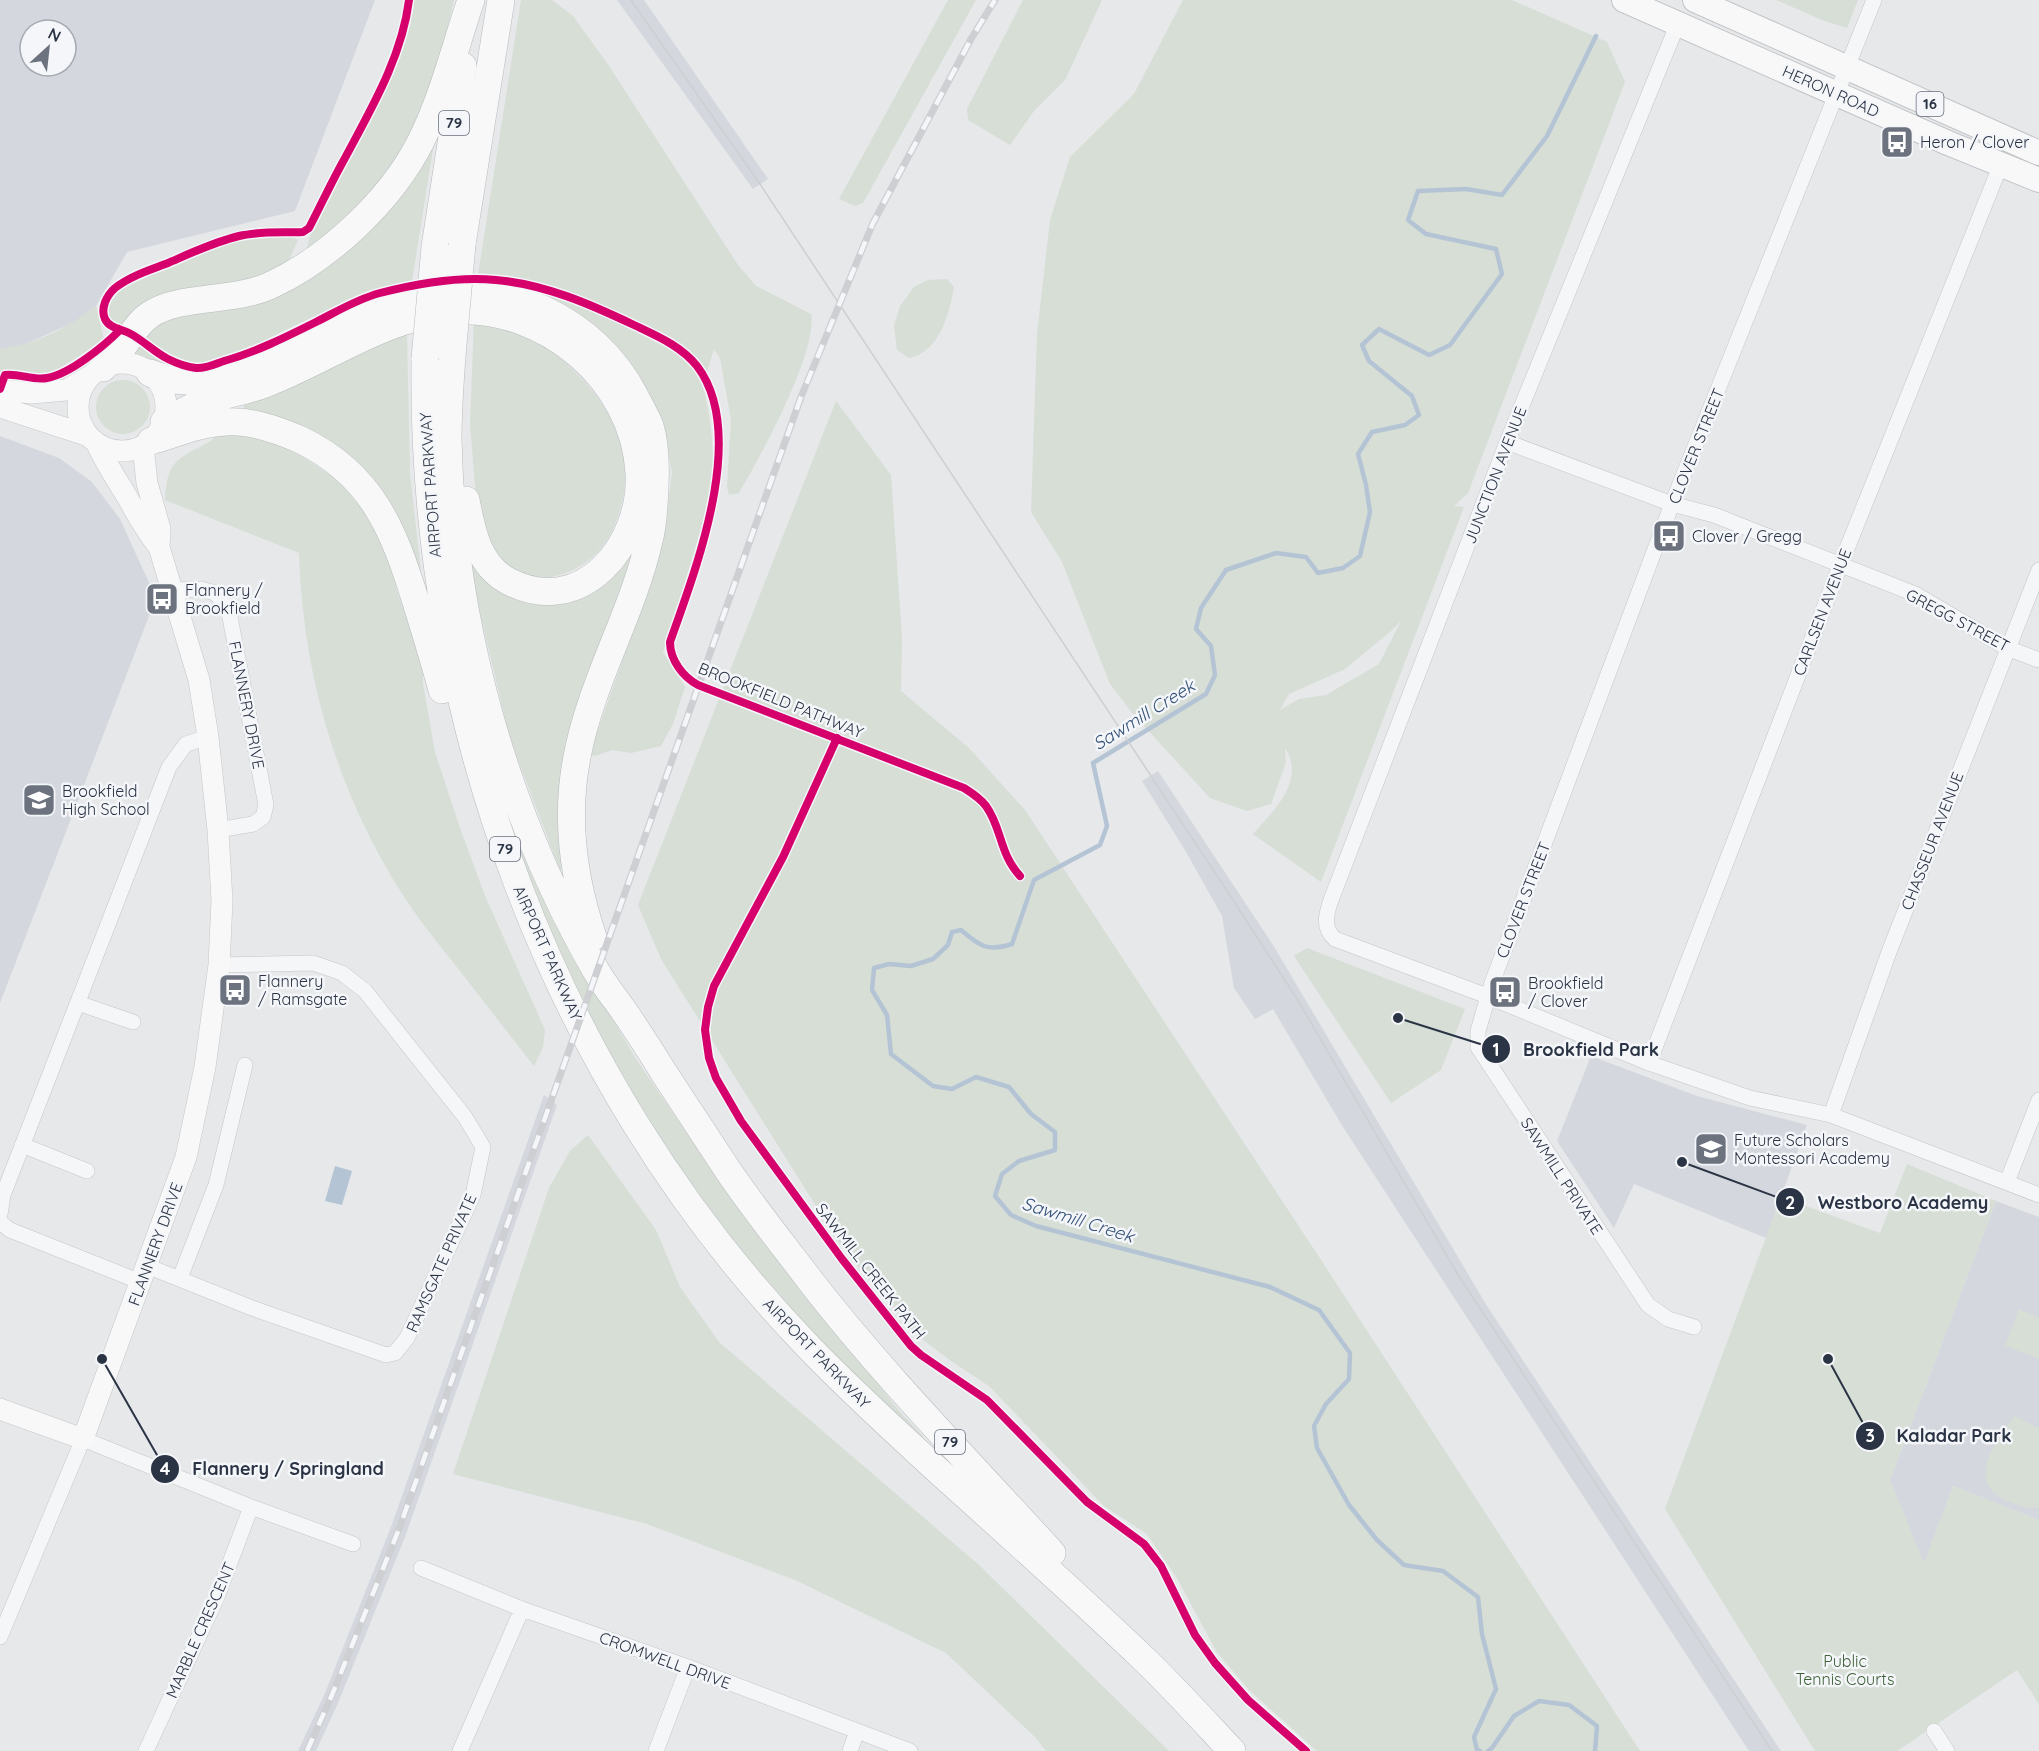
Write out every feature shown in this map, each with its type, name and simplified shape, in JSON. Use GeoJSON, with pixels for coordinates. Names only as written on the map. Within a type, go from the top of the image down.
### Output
{"type":"FeatureCollection","features":[{"type":"Feature","properties":{"kind":"highway","name":"AIRPORT PARKWAY"},"geometry":{"type":"LineString","coordinates":[[473,0],[435,247],[425,359],[424,417],[436,568],[448,639],[466,721],[527,909],[565,995],[631,1119],[676,1188],[743,1274],[797,1335],[847,1385],[1148,1662]]}},
{"type":"Feature","properties":{"kind":"highway"},"geometry":{"type":"LineString","coordinates":[[98,371],[116,356],[140,323],[151,314],[169,307],[250,294],[269,287],[306,265],[345,236],[400,175],[421,142],[473,0]]}},
{"type":"Feature","properties":{"kind":"highway","name":"AIRPORT PARKWAY"},"geometry":{"type":"LineString","coordinates":[[501,0],[462,244],[452,356],[448,440],[454,525],[466,612],[491,716],[520,806],[559,899],[593,966],[730,1174],[814,1285],[907,1396],[1068,1571],[1148,1662],[1232,1751]]}},
{"type":"Feature","properties":{"kind":"highway"},"geometry":{"type":"LineString","coordinates":[[150,374],[193,382],[237,372],[259,366],[371,314],[412,298],[444,293],[477,292],[513,297],[561,318],[605,352],[626,378],[650,424],[654,442],[656,459],[654,515],[642,565],[581,737],[571,816],[574,863],[585,912],[628,1018]]}},
{"type":"Feature","properties":{"kind":"highway"},"geometry":{"type":"LineString","coordinates":[[152,436],[202,402],[265,384],[412,317],[453,311],[476,311],[526,321],[568,346],[599,375],[625,418],[637,457],[639,489],[628,532],[616,554],[605,567],[579,586],[553,593],[537,592],[519,586],[492,570],[482,555],[471,526],[466,498],[452,356]]}},
{"type":"Feature","properties":{"kind":"highway"},"geometry":{"type":"LineString","coordinates":[[152,436],[214,423],[236,422],[256,425],[289,435],[326,454],[353,477],[367,493],[388,524],[402,558],[458,740],[485,818],[527,909]]}},
{"type":"Feature","properties":{"kind":"main road","name":"HERON ROAD"},"geometry":{"type":"LineString","coordinates":[[1624,0],[2039,180]]}},
{"type":"Feature","properties":{"kind":"main road","name":"HERON ROAD"},"geometry":{"type":"LineString","coordinates":[[1695,0],[2039,153]]}},
{"type":"Feature","properties":{"kind":"street","name":"CLOVER STREET"},"geometry":{"type":"LineString","coordinates":[[1488,996],[1672,504],[1874,0]]}},
{"type":"Feature","properties":{"kind":"street","name":"JUNCTION AVENUE"},"geometry":{"type":"LineString","coordinates":[[1488,996],[1335,939],[1326,923],[1328,908],[1507,442],[1678,23]]}},
{"type":"Feature","properties":{"kind":"street","name":"CARLSEN AVENUE"},"geometry":{"type":"LineString","coordinates":[[1649,1063],[1840,566],[2001,164]]}},
{"type":"Feature","properties":{"kind":"street"},"geometry":{"type":"LineString","coordinates":[[0,390],[32,393],[66,390],[98,371],[115,364],[128,364],[140,367],[158,382],[165,403],[152,436],[124,451],[105,448],[93,440],[0,407]]}},
{"type":"Feature","properties":{"kind":"street"},"geometry":{"type":"LineString","coordinates":[[93,440],[79,415],[78,404],[86,382],[98,371]]}},
{"type":"Feature","properties":{"kind":"street","name":"FLANNERY DRIVE"},"geometry":{"type":"LineString","coordinates":[[0,1637],[83,1439],[186,1157],[205,1067],[219,965],[222,901],[218,830],[208,737],[199,680],[159,547],[160,529],[147,483],[152,436]]}},
{"type":"Feature","properties":{"kind":"street","name":"FLANNERY DRIVE"},"geometry":{"type":"LineString","coordinates":[[93,440],[146,532],[159,547]]}},
{"type":"Feature","properties":{"kind":"street","name":"GREGG STREET"},"geometry":{"type":"LineString","coordinates":[[1507,442],[1672,504],[1714,516],[1914,594],[2007,648],[2039,660]]}},
{"type":"Feature","properties":{"kind":"street","name":"CHASSEUR AVENUE"},"geometry":{"type":"LineString","coordinates":[[1831,1115],[1889,952],[2039,570]]}},
{"type":"Feature","properties":{"kind":"street","name":"FLANNERY DRIVE"},"geometry":{"type":"LineString","coordinates":[[173,590],[201,589],[216,593],[228,607],[248,702],[266,805],[264,817],[253,824],[218,830]]}},
{"type":"Feature","properties":{"kind":"street"},"geometry":{"type":"LineString","coordinates":[[0,1214],[3,1196],[22,1145],[169,767],[186,744],[208,737]]}},
{"type":"Feature","properties":{"kind":"street","name":"RAMSGATE PRIVATE"},"geometry":{"type":"LineString","coordinates":[[0,1222],[10,1230],[144,1274],[180,1278],[252,1308],[386,1356],[394,1353],[407,1338],[473,1195],[483,1148],[465,1117],[365,991],[342,973],[313,963],[219,965]]}},
{"type":"Feature","properties":{"kind":"street"},"geometry":{"type":"LineString","coordinates":[[1488,996],[1649,1063],[1750,1098],[1831,1115],[2039,1196]]}},
{"type":"Feature","properties":{"kind":"street","name":"SAWMILL PRIVATE"},"geometry":{"type":"LineString","coordinates":[[1488,996],[1478,1031],[1478,1047],[1648,1305],[1668,1319],[1694,1327]]}},
{"type":"Feature","properties":{"kind":"street"},"geometry":{"type":"LineString","coordinates":[[78,1003],[133,1022]]}},
{"type":"Feature","properties":{"kind":"street"},"geometry":{"type":"LineString","coordinates":[[180,1278],[216,1185],[245,1065]]}},
{"type":"Feature","properties":{"kind":"street"},"geometry":{"type":"LineString","coordinates":[[2007,1182],[2039,1100]]}},
{"type":"Feature","properties":{"kind":"street"},"geometry":{"type":"LineString","coordinates":[[22,1145],[87,1171]]}},
{"type":"Feature","properties":{"kind":"street"},"geometry":{"type":"LineString","coordinates":[[0,1409],[83,1439],[251,1507],[353,1544]]}},
{"type":"Feature","properties":{"kind":"street","name":"MARBLE CRESCENT"},"geometry":{"type":"LineString","coordinates":[[146,1751],[217,1597],[251,1507]]}},
{"type":"Feature","properties":{"kind":"street","name":"CROMWELL DRIVE"},"geometry":{"type":"LineString","coordinates":[[421,1568],[522,1609],[688,1667],[910,1751]]}},
{"type":"Feature","properties":{"kind":"street"},"geometry":{"type":"LineString","coordinates":[[460,1751],[522,1609]]}},
{"type":"Feature","properties":{"kind":"street"},"geometry":{"type":"LineString","coordinates":[[656,1751],[688,1667]]}},
{"type":"Feature","properties":{"kind":"street"},"geometry":{"type":"LineString","coordinates":[[850,1751],[857,1731]]}},
{"type":"Feature","properties":{"kind":"street"},"geometry":{"type":"LineString","coordinates":[[1934,1731],[1947,1751]]}},
{"type":"Feature","properties":{"kind":"shaded area"},"geometry":{"type":"Polygon","coordinates":[[[0,0],[375,0],[295,211],[127,252],[96,306],[75,322],[23,345],[0,349],[0,0]]]}},
{"type":"Feature","properties":{"kind":"shaded area"},"geometry":{"type":"Polygon","coordinates":[[[617,0],[644,0],[768,179],[753,189],[617,0]]]}},
{"type":"Feature","properties":{"kind":"shaded area","name":"Brookfield High School"},"geometry":{"type":"Polygon","coordinates":[[[0,436],[59,458],[92,482],[120,519],[156,598],[0,1003],[0,436]]]}},
{"type":"Feature","properties":{"kind":"shaded area"},"geometry":{"type":"Polygon","coordinates":[[[1158,771],[1273,945],[1487,1306],[1781,1751],[1749,1751],[1343,1127],[1273,1009],[1255,1019],[1234,988],[1222,916],[1185,850],[1142,781],[1158,771]]]}},
{"type":"Feature","properties":{"kind":"shaded area"},"geometry":{"type":"Polygon","coordinates":[[[1591,1056],[1697,1096],[1807,1125],[1766,1238],[1634,1184],[1614,1228],[1557,1141],[1591,1056]]]}},
{"type":"Feature","properties":{"kind":"shaded area"},"geometry":{"type":"Polygon","coordinates":[[[544,1095],[557,1105],[405,1537],[338,1703],[316,1751],[298,1751],[325,1693],[391,1527],[544,1095]]]}},
{"type":"Feature","properties":{"kind":"shaded area"},"geometry":{"type":"Polygon","coordinates":[[[1996,1201],[2039,1217],[2039,1520],[1953,1486],[1924,1564],[1890,1480],[1996,1201]]]}},
{"type":"Feature","properties":{"kind":"green space"},"geometry":{"type":"Polygon","coordinates":[[[414,0],[454,0],[444,45],[430,91],[402,155],[359,205],[306,251],[312,230],[334,184],[392,77],[414,0]]]}},
{"type":"Feature","properties":{"kind":"green space"},"geometry":{"type":"Polygon","coordinates":[[[521,0],[552,0],[573,16],[607,63],[738,265],[756,286],[811,314],[811,331],[797,378],[773,431],[739,493],[729,495],[727,486],[731,420],[720,358],[714,349],[707,372],[689,351],[629,317],[563,290],[478,275],[521,0]]]}},
{"type":"Feature","properties":{"kind":"green space"},"geometry":{"type":"Polygon","coordinates":[[[948,0],[976,0],[863,203],[855,206],[839,199],[948,0]]]}},
{"type":"Feature","properties":{"kind":"green space"},"geometry":{"type":"Polygon","coordinates":[[[1023,0],[1102,0],[1065,80],[1034,111],[1010,145],[968,120],[967,109],[1023,0]]]}},
{"type":"Feature","properties":{"kind":"green space"},"geometry":{"type":"Polygon","coordinates":[[[1183,0],[1512,0],[1607,42],[1625,82],[1468,493],[1454,506],[1464,507],[1321,882],[1253,834],[1278,805],[1290,783],[1291,760],[1285,748],[1286,762],[1271,804],[1247,811],[1210,798],[1133,714],[1110,684],[1062,562],[1031,512],[1037,334],[1050,220],[1070,157],[1134,94],[1183,0]],[[1401,621],[1345,669],[1289,694],[1280,710],[1299,699],[1326,695],[1379,664],[1401,621]]]}},
{"type":"Feature","properties":{"kind":"green space"},"geometry":{"type":"Polygon","coordinates":[[[1776,0],[1858,0],[1847,28],[1776,0]]]}},
{"type":"Feature","properties":{"kind":"green space"},"geometry":{"type":"Polygon","coordinates":[[[434,143],[412,281],[365,292],[263,341],[224,358],[203,364],[175,359],[138,335],[150,322],[273,295],[434,143]]]}},
{"type":"Feature","properties":{"kind":"green space"},"geometry":{"type":"Polygon","coordinates":[[[250,237],[292,237],[298,240],[288,263],[265,276],[135,311],[121,326],[110,318],[108,305],[118,291],[209,249],[250,237]]]}},
{"type":"Feature","properties":{"kind":"green space"},"geometry":{"type":"Polygon","coordinates":[[[947,279],[954,287],[946,320],[936,340],[920,354],[909,358],[897,350],[894,326],[900,306],[914,287],[928,280],[947,279]]]}},
{"type":"Feature","properties":{"kind":"green space"},"geometry":{"type":"Polygon","coordinates":[[[496,284],[558,299],[639,332],[680,356],[697,373],[701,382],[710,425],[713,457],[712,480],[696,545],[663,652],[685,687],[673,724],[661,746],[631,753],[612,750],[595,756],[589,755],[648,588],[665,530],[672,472],[663,429],[647,390],[620,350],[593,325],[496,284]]]}},
{"type":"Feature","properties":{"kind":"green space"},"geometry":{"type":"Polygon","coordinates":[[[96,306],[104,340],[57,370],[45,374],[0,371],[0,349],[51,334],[96,306]]]}},
{"type":"Feature","properties":{"kind":"green space"},"geometry":{"type":"Polygon","coordinates":[[[474,321],[516,330],[547,347],[585,382],[609,415],[617,433],[623,452],[625,472],[624,492],[615,523],[606,541],[588,561],[557,576],[535,578],[502,565],[477,511],[470,423],[474,321]]]}},
{"type":"Feature","properties":{"kind":"green space"},"geometry":{"type":"Polygon","coordinates":[[[407,334],[410,474],[422,581],[381,495],[245,416],[243,399],[407,334]]]}},
{"type":"Feature","properties":{"kind":"green space"},"geometry":{"type":"Polygon","coordinates":[[[133,341],[172,366],[191,372],[157,369],[128,355],[133,341]]]}},
{"type":"Feature","properties":{"kind":"green space"},"geometry":{"type":"Polygon","coordinates":[[[123,380],[133,382],[142,388],[148,397],[150,407],[148,417],[142,426],[133,432],[123,434],[113,432],[104,426],[98,417],[96,407],[98,397],[104,388],[113,382],[123,380]]]}},
{"type":"Feature","properties":{"kind":"green space"},"geometry":{"type":"Polygon","coordinates":[[[836,401],[891,475],[902,639],[901,691],[969,748],[1025,810],[1640,1751],[1317,1751],[1249,1690],[1216,1651],[1177,1578],[1147,1534],[1104,1506],[989,1386],[914,1333],[841,1246],[661,959],[638,905],[836,401]]]}},
{"type":"Feature","properties":{"kind":"green space"},"geometry":{"type":"Polygon","coordinates":[[[225,429],[288,447],[338,480],[363,510],[387,553],[397,591],[423,664],[423,684],[435,752],[460,828],[485,896],[545,1030],[543,1047],[534,1066],[412,909],[376,850],[357,810],[326,727],[316,685],[307,642],[299,553],[165,500],[168,476],[176,462],[211,441],[215,437],[213,431],[225,429]]]}},
{"type":"Feature","properties":{"kind":"green space"},"geometry":{"type":"Polygon","coordinates":[[[639,518],[629,579],[564,869],[560,870],[510,739],[478,605],[470,561],[560,597],[639,518]]]}},
{"type":"Feature","properties":{"kind":"green space"},"geometry":{"type":"Polygon","coordinates":[[[475,696],[586,972],[634,1056],[718,1179],[900,1412],[923,1436],[919,1441],[788,1315],[710,1219],[590,1027],[530,894],[475,696]]]}},
{"type":"Feature","properties":{"kind":"green space"},"geometry":{"type":"Polygon","coordinates":[[[1307,948],[1465,1009],[1441,1070],[1391,1103],[1294,956],[1307,948]]]}},
{"type":"Feature","properties":{"kind":"green space"},"geometry":{"type":"Polygon","coordinates":[[[588,1135],[656,1230],[680,1287],[719,1342],[979,1565],[1169,1751],[1046,1751],[1035,1737],[946,1653],[795,1580],[647,1524],[453,1474],[549,1188],[570,1151],[588,1135]]]}},
{"type":"Feature","properties":{"kind":"green space","name":"Public Tennis Courts"},"geometry":{"type":"Polygon","coordinates":[[[1907,1164],[1996,1201],[1890,1480],[1924,1563],[1953,1486],[2039,1520],[2039,1704],[2017,1670],[1897,1751],[1815,1751],[1665,1509],[1781,1197],[1880,1233],[1907,1164]]]}},
{"type":"Feature","properties":{"kind":"green space"},"geometry":{"type":"Polygon","coordinates":[[[2019,1309],[2039,1317],[2039,1359],[2005,1346],[2019,1309]]]}},
{"type":"Feature","properties":{"kind":"green space"},"geometry":{"type":"Polygon","coordinates":[[[2014,1416],[2039,1428],[2039,1508],[2023,1507],[2008,1501],[1995,1493],[1987,1483],[1985,1473],[1987,1461],[1992,1449],[2014,1416]]]}},
{"type":"Feature","properties":{"kind":"water"},"geometry":{"type":"Polygon","coordinates":[[[335,1166],[352,1171],[342,1205],[325,1201],[335,1166]]]}},
{"type":"Feature","properties":{"kind":"waterway","name":"Sawmill Creek"},"geometry":{"type":"LineString","coordinates":[[1480,1751],[1477,1750],[1474,1737],[1496,1689],[1482,1634],[1478,1597],[1443,1571],[1404,1565],[1377,1540],[1349,1505],[1317,1448],[1314,1426],[1326,1404],[1349,1379],[1350,1353],[1319,1310],[1270,1287],[1036,1226],[1011,1215],[995,1196],[1002,1174],[1019,1161],[1055,1150],[1055,1132],[1031,1114],[1009,1087],[976,1077],[952,1089],[933,1086],[891,1054],[887,1015],[872,990],[874,968],[889,964],[911,966],[933,959],[948,945],[952,932],[961,930],[984,946],[996,947],[1012,944],[1034,880],[1100,845],[1107,826],[1093,763],[1206,694],[1215,675],[1211,646],[1196,629],[1201,608],[1226,570],[1276,553],[1306,557],[1318,573],[1343,568],[1360,556],[1370,512],[1358,454],[1372,432],[1405,425],[1419,415],[1412,396],[1369,361],[1362,345],[1379,329],[1429,355],[1450,345],[1502,274],[1496,249],[1426,234],[1408,220],[1418,191],[1466,189],[1502,195],[1547,136],[1596,36]]}},
{"type":"Feature","properties":{"kind":"waterway","name":"Sawmill Creek"},"geometry":{"type":"LineString","coordinates":[[1488,1751],[1514,1716],[1539,1701],[1569,1705],[1597,1726],[1595,1751]]}},
{"type":"Feature","properties":{"kind":"tram line"},"geometry":{"type":"LineString","coordinates":[[631,0],[760,184],[1233,900],[1297,999],[1460,1278],[1772,1751]]}},
{"type":"Feature","properties":{"kind":"railway"},"geometry":{"type":"LineString","coordinates":[[307,1751],[399,1529],[801,397],[873,223],[971,39],[995,0]]}},
{"type":"Feature","properties":{"kind":"cycle path","name":"BROOKFIELD PATHWAY"},"geometry":{"type":"LineString","coordinates":[[409,0],[393,62],[309,228],[303,232],[255,233],[230,238],[134,277],[109,294],[103,310],[107,322],[171,360],[189,367],[203,368],[271,344],[371,296],[437,282],[482,279],[514,282],[549,290],[617,317],[668,342],[697,366],[712,394],[718,428],[718,464],[712,503],[692,578],[670,642],[672,655],[678,667],[698,685],[964,788],[986,806],[995,823],[1004,850],[1020,876]]}},
{"type":"Feature","properties":{"kind":"cycle path"},"geometry":{"type":"LineString","coordinates":[[0,389],[5,375],[42,379],[66,371],[96,351],[120,330]]}},
{"type":"Feature","properties":{"kind":"cycle path","name":"BROOKFIELD PATHWAY"},"geometry":{"type":"LineString","coordinates":[[837,738],[783,857],[714,986],[705,1030],[709,1058],[716,1078],[741,1121],[842,1259],[911,1346],[987,1400],[1087,1502],[1144,1544],[1161,1566],[1195,1635],[1215,1663],[1248,1700],[1306,1751]]}},
{"type":"Feature","properties":{"kind":"place","name":"Heron / Clover"},"geometry":{"type":"Point","coordinates":[1897,142]}},
{"type":"Feature","properties":{"kind":"place","name":"Clover / Gregg"},"geometry":{"type":"Point","coordinates":[1669,536]}},
{"type":"Feature","properties":{"kind":"place","name":"Flannery / Brookfield"},"geometry":{"type":"Point","coordinates":[162,599]}},
{"type":"Feature","properties":{"kind":"place","name":"Brookfield High School"},"geometry":{"type":"Point","coordinates":[39,800]}},
{"type":"Feature","properties":{"kind":"place","name":"Flannery / Ramsgate"},"geometry":{"type":"Point","coordinates":[235,990]}},
{"type":"Feature","properties":{"kind":"place","name":"Brookfield / Clover"},"geometry":{"type":"Point","coordinates":[1505,992]}},
{"type":"Feature","properties":{"kind":"place","name":"Brookfield Park"},"geometry":{"type":"Point","coordinates":[1398,1018]}},
{"type":"Feature","properties":{"kind":"place","name":"Future Scholars Montessori Academy"},"geometry":{"type":"Point","coordinates":[1711,1149]}},
{"type":"Feature","properties":{"kind":"place","name":"Westboro Academy"},"geometry":{"type":"Point","coordinates":[1682,1162]}},
{"type":"Feature","properties":{"kind":"place","name":"Flannery / Springland"},"geometry":{"type":"Point","coordinates":[102,1359]}},
{"type":"Feature","properties":{"kind":"place","name":"Kaladar Park"},"geometry":{"type":"Point","coordinates":[1828,1359]}}]}
